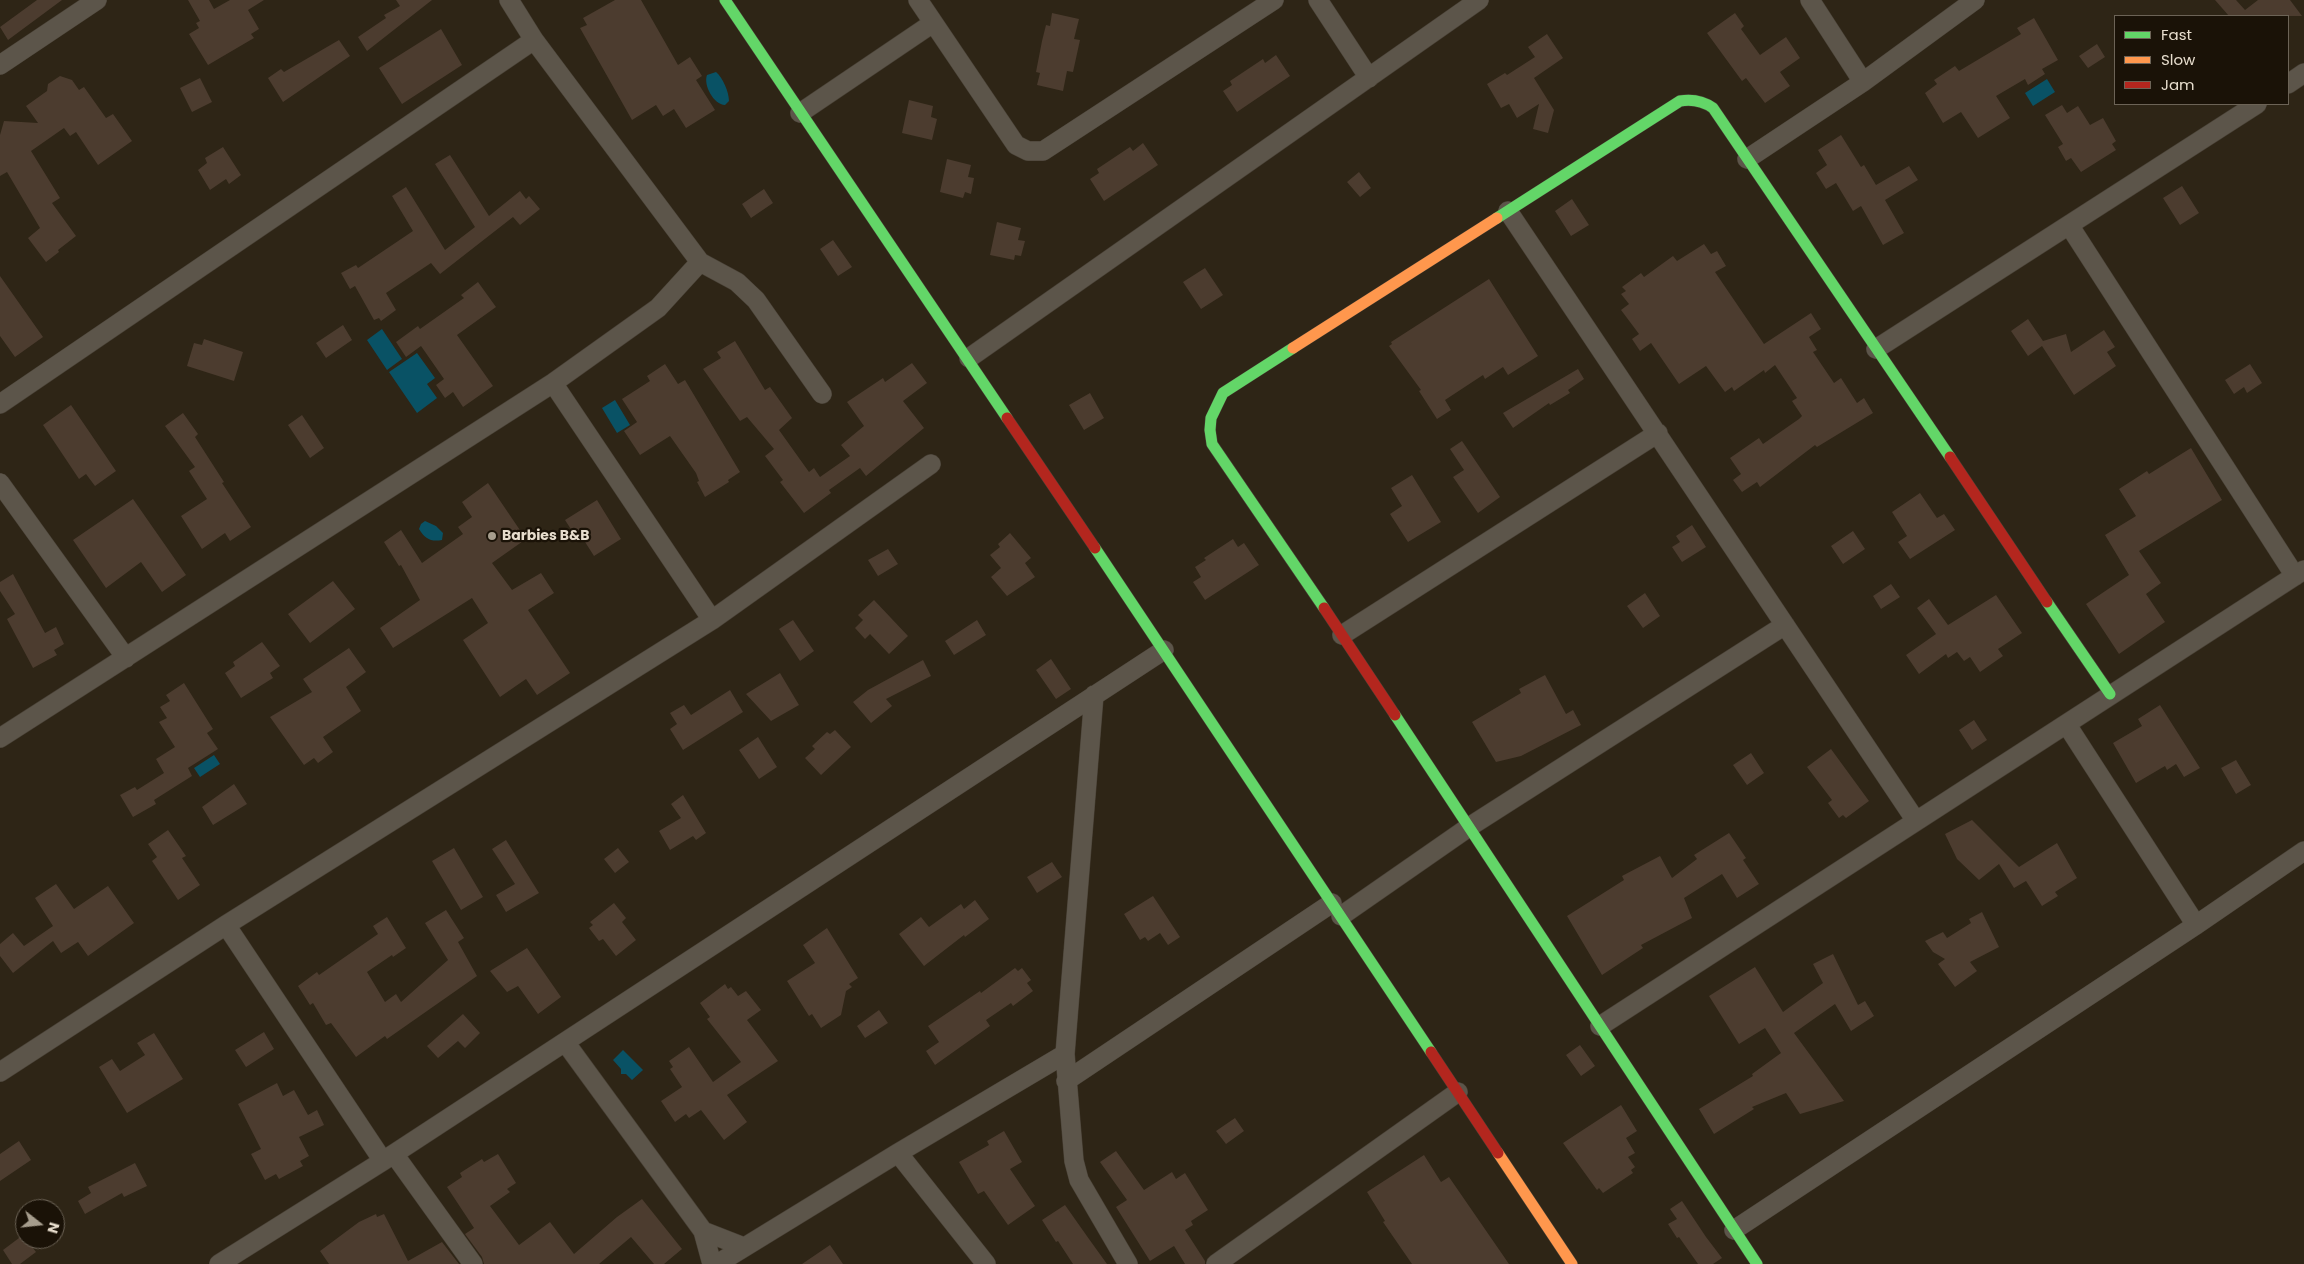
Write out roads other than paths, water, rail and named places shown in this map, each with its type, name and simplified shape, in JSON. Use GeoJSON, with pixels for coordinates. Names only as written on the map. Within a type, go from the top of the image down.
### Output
{"type":"FeatureCollection","features":[{"type":"Feature","properties":{"kind":"street"},"geometry":{"type":"LineString","coordinates":[[0,65],[97,0]]}},
{"type":"Feature","properties":{"kind":"street"},"geometry":{"type":"LineString","coordinates":[[509,0],[534,40],[700,262],[737,282],[756,300],[822,394]]}},
{"type":"Feature","properties":{"kind":"street"},"geometry":{"type":"LineString","coordinates":[[725,0],[800,113],[969,358],[1572,1264]]}},
{"type":"Feature","properties":{"kind":"street"},"geometry":{"type":"LineString","coordinates":[[918,0],[1016,145],[1022,149],[1035,152],[1043,151],[1274,0]]}},
{"type":"Feature","properties":{"kind":"street"},"geometry":{"type":"LineString","coordinates":[[1318,0],[1369,78]]}},
{"type":"Feature","properties":{"kind":"street"},"geometry":{"type":"LineString","coordinates":[[969,358],[1478,0]]}},
{"type":"Feature","properties":{"kind":"street"},"geometry":{"type":"LineString","coordinates":[[1810,0],[1863,82]]}},
{"type":"Feature","properties":{"kind":"street"},"geometry":{"type":"LineString","coordinates":[[1747,158],[1863,82],[1975,0]]}},
{"type":"Feature","properties":{"kind":"street"},"geometry":{"type":"LineString","coordinates":[[800,113],[933,23]]}},
{"type":"Feature","properties":{"kind":"street"},"geometry":{"type":"LineString","coordinates":[[0,404],[534,40]]}},
{"type":"Feature","properties":{"kind":"street"},"geometry":{"type":"LineString","coordinates":[[2289,83],[2304,73]]}},
{"type":"Feature","properties":{"kind":"street"},"geometry":{"type":"LineString","coordinates":[[1757,1264],[1342,635],[1212,444],[1208,431],[1209,419],[1223,393],[1680,101],[1698,101],[1713,108],[2110,694]]}},
{"type":"Feature","properties":{"kind":"street"},"geometry":{"type":"LineString","coordinates":[[1876,349],[2255,105]]}},
{"type":"Feature","properties":{"kind":"street"},"geometry":{"type":"LineString","coordinates":[[1508,211],[1916,821]]}},
{"type":"Feature","properties":{"kind":"street"},"geometry":{"type":"LineString","coordinates":[[1600,1026],[2068,725],[2110,694],[2300,573],[2070,225]]}},
{"type":"Feature","properties":{"kind":"street"},"geometry":{"type":"LineString","coordinates":[[0,738],[553,383],[658,308],[700,262]]}},
{"type":"Feature","properties":{"kind":"street"},"geometry":{"type":"LineString","coordinates":[[553,383],[712,620]]}},
{"type":"Feature","properties":{"kind":"street"},"geometry":{"type":"LineString","coordinates":[[1342,635],[1658,434]]}},
{"type":"Feature","properties":{"kind":"street"},"geometry":{"type":"LineString","coordinates":[[2,1068],[712,620],[931,464]]}},
{"type":"Feature","properties":{"kind":"street"},"geometry":{"type":"LineString","coordinates":[[0,484],[126,658]]}},
{"type":"Feature","properties":{"kind":"street"},"geometry":{"type":"LineString","coordinates":[[1066,1081],[1785,624]]}},
{"type":"Feature","properties":{"kind":"street"},"geometry":{"type":"LineString","coordinates":[[219,1264],[389,1158],[1164,650]]}},
{"type":"Feature","properties":{"kind":"street"},"geometry":{"type":"LineString","coordinates":[[1094,695],[1065,1054],[1066,1081],[1074,1161],[1079,1180],[1128,1264]]}},
{"type":"Feature","properties":{"kind":"street"},"geometry":{"type":"LineString","coordinates":[[2068,725],[2196,925]]}},
{"type":"Feature","properties":{"kind":"street"},"geometry":{"type":"LineString","coordinates":[[1734,1230],[2196,925],[2304,851]]}},
{"type":"Feature","properties":{"kind":"street"},"geometry":{"type":"LineString","coordinates":[[226,926],[389,1158],[473,1264]]}},
{"type":"Feature","properties":{"kind":"street"},"geometry":{"type":"LineString","coordinates":[[566,1042],[703,1231],[712,1264]]}},
{"type":"Feature","properties":{"kind":"street"},"geometry":{"type":"LineString","coordinates":[[717,1264],[898,1153],[1065,1054]]}},
{"type":"Feature","properties":{"kind":"street"},"geometry":{"type":"LineString","coordinates":[[1216,1264],[1458,1092]]}},
{"type":"Feature","properties":{"kind":"street"},"geometry":{"type":"LineString","coordinates":[[898,1153],[986,1264]]}},
{"type":"Feature","properties":{"kind":"street"},"geometry":{"type":"LineString","coordinates":[[703,1231],[744,1247]]}},
{"type":"Feature","properties":{"kind":"water"},"geometry":{"type":"Polygon","coordinates":[[[716,72],[723,81],[728,94],[729,101],[725,105],[717,102],[708,89],[707,75],[716,72]]]}},
{"type":"Feature","properties":{"kind":"water"},"geometry":{"type":"Polygon","coordinates":[[[2047,79],[2055,92],[2033,106],[2025,93],[2047,79]]]}},
{"type":"Feature","properties":{"kind":"water"},"geometry":{"type":"Polygon","coordinates":[[[382,329],[402,359],[387,370],[367,340],[382,329]]]}},
{"type":"Feature","properties":{"kind":"water"},"geometry":{"type":"Polygon","coordinates":[[[417,353],[435,378],[427,384],[437,398],[417,413],[389,372],[417,353]]]}},
{"type":"Feature","properties":{"kind":"water"},"geometry":{"type":"Polygon","coordinates":[[[615,400],[630,425],[617,433],[602,408],[615,400]]]}},
{"type":"Feature","properties":{"kind":"water"},"geometry":{"type":"Polygon","coordinates":[[[425,521],[436,526],[443,533],[442,540],[431,540],[424,535],[419,529],[425,521]]]}},
{"type":"Feature","properties":{"kind":"water"},"geometry":{"type":"Polygon","coordinates":[[[214,755],[220,764],[200,777],[194,768],[214,755]]]}},
{"type":"Feature","properties":{"kind":"water"},"geometry":{"type":"Polygon","coordinates":[[[623,1050],[643,1070],[632,1080],[626,1074],[621,1074],[621,1069],[613,1060],[623,1050]]]}},
{"type":"Feature","properties":{"kind":"place","name":"Barbies B&B"},"geometry":{"type":"Point","coordinates":[492,536]}}]}
